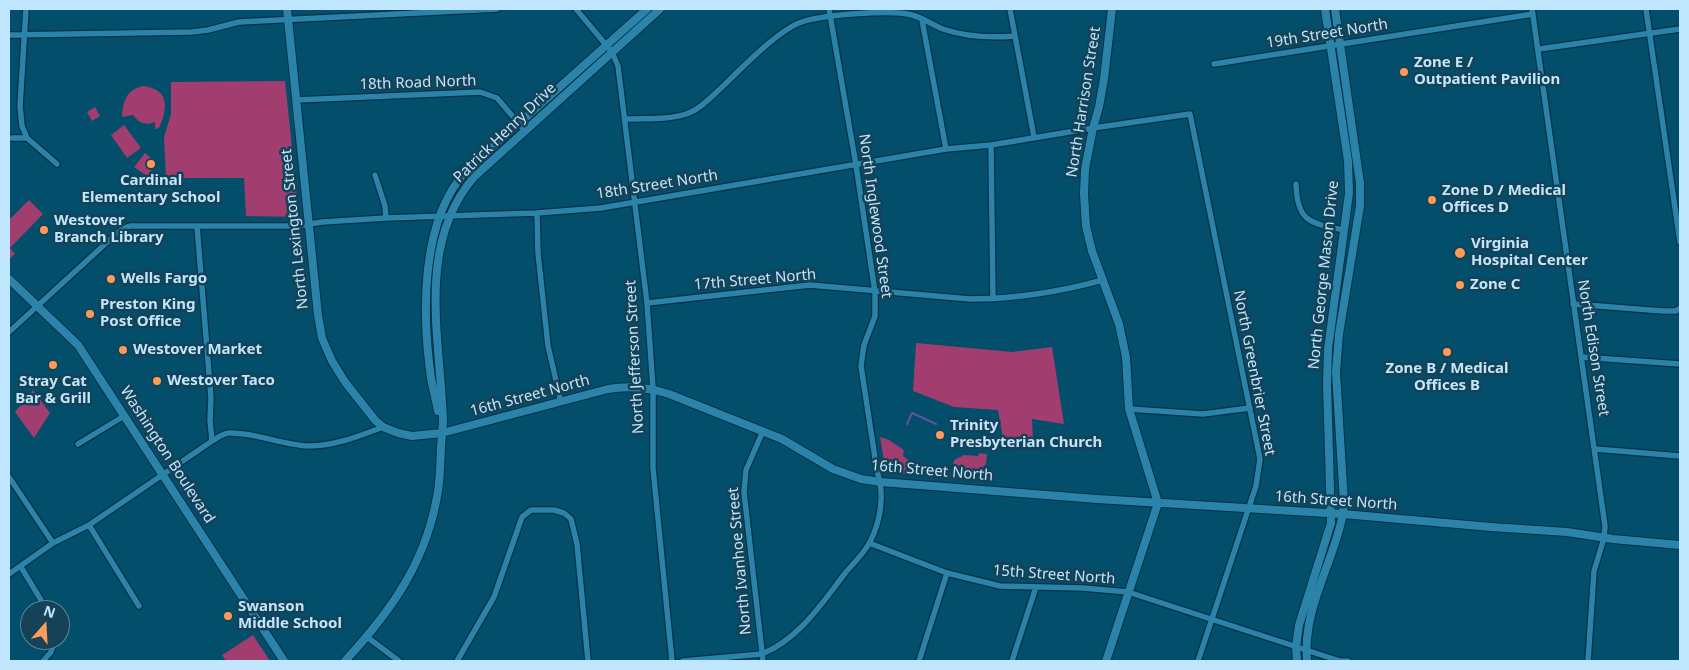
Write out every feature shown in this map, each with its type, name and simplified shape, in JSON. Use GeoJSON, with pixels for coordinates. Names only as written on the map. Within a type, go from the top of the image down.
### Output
{"type":"FeatureCollection","features":[{"type":"Feature","properties":{"kind":"street"},"geometry":{"type":"LineString","coordinates":[[26,9],[20,106],[22,126],[27,138],[56,164]]}},
{"type":"Feature","properties":{"kind":"street","name":"North Lexington Street"},"geometry":{"type":"LineString","coordinates":[[287,9],[318,316],[322,338],[332,361],[345,382],[368,414],[383,427]]}},
{"type":"Feature","properties":{"kind":"street"},"geometry":{"type":"LineString","coordinates":[[9,35],[192,32],[238,22],[497,9]]}},
{"type":"Feature","properties":{"kind":"street"},"geometry":{"type":"LineString","coordinates":[[576,9],[612,52]]}},
{"type":"Feature","properties":{"kind":"street","name":"Patrick Henry Drive"},"geometry":{"type":"LineString","coordinates":[[442,433],[431,378],[426,296],[432,248],[446,200],[461,177],[647,9]]}},
{"type":"Feature","properties":{"kind":"street","name":"Patrick Henry Drive"},"geometry":{"type":"LineString","coordinates":[[345,661],[367,637],[398,597],[418,560],[426,540],[438,490],[443,424],[436,296],[437,272],[440,249],[449,216],[457,199],[474,177],[660,9]]}},
{"type":"Feature","properties":{"kind":"street","name":"North Inglewood Street"},"geometry":{"type":"LineString","coordinates":[[829,9],[856,165],[875,292],[875,316],[864,345],[861,366],[876,471],[881,482],[881,506],[870,543]]}},
{"type":"Feature","properties":{"kind":"street"},"geometry":{"type":"LineString","coordinates":[[1010,9],[1034,137]]}},
{"type":"Feature","properties":{"kind":"street","name":"North Harrison Street"},"geometry":{"type":"LineString","coordinates":[[1112,9],[1104,80],[1099,107],[1092,128],[1085,169],[1086,226],[1092,251],[1119,324],[1126,357],[1129,409],[1158,503]]}},
{"type":"Feature","properties":{"kind":"street","name":"North George Mason Drive"},"geometry":{"type":"LineString","coordinates":[[1298,661],[1296,647],[1299,625],[1329,531],[1331,514],[1327,366],[1329,334],[1349,193],[1348,162],[1325,9]]}},
{"type":"Feature","properties":{"kind":"street","name":"North George Mason Drive"},"geometry":{"type":"LineString","coordinates":[[1307,661],[1306,637],[1310,618],[1343,514],[1344,503],[1336,372],[1360,206],[1360,183],[1335,9]]}},
{"type":"Feature","properties":{"kind":"street"},"geometry":{"type":"LineString","coordinates":[[1646,9],[1680,242]]}},
{"type":"Feature","properties":{"kind":"street","name":"19th Street North"},"geometry":{"type":"LineString","coordinates":[[1214,64],[1340,45],[1532,11]]}},
{"type":"Feature","properties":{"kind":"street","name":"North Edison Street"},"geometry":{"type":"LineString","coordinates":[[1532,11],[1539,49],[1605,526],[1604,538],[1594,571],[1588,661]]}},
{"type":"Feature","properties":{"kind":"street"},"geometry":{"type":"LineString","coordinates":[[625,119],[687,114],[707,101],[780,34],[798,23],[874,13],[901,12],[914,15],[945,29],[965,34],[992,38],[1015,36]]}},
{"type":"Feature","properties":{"kind":"street"},"geometry":{"type":"LineString","coordinates":[[922,20],[946,150]]}},
{"type":"Feature","properties":{"kind":"street"},"geometry":{"type":"LineString","coordinates":[[1539,49],[1680,28]]}},
{"type":"Feature","properties":{"kind":"street","name":"North Jefferson Street"},"geometry":{"type":"LineString","coordinates":[[612,52],[618,66],[647,303],[653,388],[653,468],[672,661]]}},
{"type":"Feature","properties":{"kind":"street","name":"18th Road North"},"geometry":{"type":"LineString","coordinates":[[296,100],[480,92],[497,98],[525,131]]}},
{"type":"Feature","properties":{"kind":"street","name":"18th Street North"},"geometry":{"type":"LineString","coordinates":[[38,306],[124,228],[144,225],[309,224],[386,218],[537,213],[601,208],[946,150],[991,145],[1190,114]]}},
{"type":"Feature","properties":{"kind":"street","name":"North Greenbrier Street"},"geometry":{"type":"LineString","coordinates":[[1190,114],[1260,459],[1256,486],[1198,661]]}},
{"type":"Feature","properties":{"kind":"street"},"geometry":{"type":"LineString","coordinates":[[9,138],[27,138]]}},
{"type":"Feature","properties":{"kind":"street"},"geometry":{"type":"LineString","coordinates":[[991,145],[993,299]]}},
{"type":"Feature","properties":{"kind":"street"},"geometry":{"type":"LineString","coordinates":[[375,174],[385,206],[386,218]]}},
{"type":"Feature","properties":{"kind":"street"},"geometry":{"type":"LineString","coordinates":[[1296,184],[1298,206],[1303,214],[1318,225],[1344,230]]}},
{"type":"Feature","properties":{"kind":"street"},"geometry":{"type":"LineString","coordinates":[[537,213],[538,253],[548,346],[561,402]]}},
{"type":"Feature","properties":{"kind":"street"},"geometry":{"type":"LineString","coordinates":[[197,226],[211,398],[210,420],[212,441]]}},
{"type":"Feature","properties":{"kind":"street","name":"Washington Boulevard"},"geometry":{"type":"LineString","coordinates":[[9,279],[78,345],[284,661]]}},
{"type":"Feature","properties":{"kind":"street","name":"17th Street North"},"geometry":{"type":"LineString","coordinates":[[647,303],[810,285],[875,292],[993,299],[1078,287],[1103,280]]}},
{"type":"Feature","properties":{"kind":"street"},"geometry":{"type":"LineString","coordinates":[[1573,304],[1664,311],[1676,311],[1680,308]]}},
{"type":"Feature","properties":{"kind":"street"},"geometry":{"type":"LineString","coordinates":[[9,332],[38,306]]}},
{"type":"Feature","properties":{"kind":"street"},"geometry":{"type":"LineString","coordinates":[[1581,356],[1680,364]]}},
{"type":"Feature","properties":{"kind":"street","name":"16th Street North"},"geometry":{"type":"LineString","coordinates":[[383,427],[412,436],[442,433],[620,387],[653,388],[782,439],[833,469],[847,475],[881,482],[1158,503],[1343,514],[1567,532],[1604,538],[1680,545]]}},
{"type":"Feature","properties":{"kind":"street"},"geometry":{"type":"LineString","coordinates":[[1129,409],[1204,414],[1250,408]]}},
{"type":"Feature","properties":{"kind":"street"},"geometry":{"type":"LineString","coordinates":[[78,444],[124,416]]}},
{"type":"Feature","properties":{"kind":"street"},"geometry":{"type":"LineString","coordinates":[[9,574],[53,543],[89,525],[162,474],[212,441],[228,433],[284,444],[311,446],[347,439],[383,427]]}},
{"type":"Feature","properties":{"kind":"street","name":"North Ivanhoe Street"},"geometry":{"type":"LineString","coordinates":[[763,431],[746,470],[744,492],[763,661]]}},
{"type":"Feature","properties":{"kind":"street"},"geometry":{"type":"LineString","coordinates":[[1595,449],[1680,456]]}},
{"type":"Feature","properties":{"kind":"street"},"geometry":{"type":"LineString","coordinates":[[9,478],[53,543]]}},
{"type":"Feature","properties":{"kind":"street"},"geometry":{"type":"LineString","coordinates":[[1106,661],[1158,503]]}},
{"type":"Feature","properties":{"kind":"street"},"geometry":{"type":"LineString","coordinates":[[457,661],[494,597],[522,516],[531,510],[554,510],[564,513],[571,519],[576,544],[588,661]]}},
{"type":"Feature","properties":{"kind":"street"},"geometry":{"type":"LineString","coordinates":[[89,525],[139,606]]}},
{"type":"Feature","properties":{"kind":"street"},"geometry":{"type":"LineString","coordinates":[[683,661],[762,654],[772,650],[800,629],[870,543]]}},
{"type":"Feature","properties":{"kind":"street","name":"15th Street North"},"geometry":{"type":"LineString","coordinates":[[870,543],[947,573],[1000,586],[1083,588],[1128,592],[1340,661],[1348,661]]}},
{"type":"Feature","properties":{"kind":"street"},"geometry":{"type":"LineString","coordinates":[[20,567],[41,600]]}},
{"type":"Feature","properties":{"kind":"street"},"geometry":{"type":"LineString","coordinates":[[919,661],[947,573]]}},
{"type":"Feature","properties":{"kind":"street"},"geometry":{"type":"LineString","coordinates":[[1012,661],[1036,587]]}},
{"type":"Feature","properties":{"kind":"street"},"geometry":{"type":"LineString","coordinates":[[367,637],[399,661]]}},
{"type":"Feature","properties":{"kind":"street"},"geometry":{"type":"LineString","coordinates":[[43,661],[52,650]]}},
{"type":"Feature","properties":{"kind":"shaded area"},"geometry":{"type":"Polygon","coordinates":[[[285,81],[299,215],[296,217],[246,216],[244,178],[166,178],[164,137],[171,114],[171,82],[285,81]]]}},
{"type":"Feature","properties":{"kind":"shaded area"},"geometry":{"type":"Polygon","coordinates":[[[143,86],[158,91],[164,101],[164,114],[159,128],[155,129],[155,122],[142,123],[133,115],[122,117],[126,97],[133,90],[143,86]]]}},
{"type":"Feature","properties":{"kind":"shaded area"},"geometry":{"type":"Polygon","coordinates":[[[95,107],[100,116],[92,121],[87,112],[95,107]]]}},
{"type":"Feature","properties":{"kind":"shaded area"},"geometry":{"type":"Polygon","coordinates":[[[124,125],[141,148],[127,158],[111,135],[124,125]]]}},
{"type":"Feature","properties":{"kind":"shaded area"},"geometry":{"type":"Polygon","coordinates":[[[145,153],[157,163],[147,176],[134,167],[145,153]]]}},
{"type":"Feature","properties":{"kind":"shaded area"},"geometry":{"type":"Polygon","coordinates":[[[29,200],[43,214],[10,248],[15,254],[9,259],[9,220],[29,200]]]}},
{"type":"Feature","properties":{"kind":"shaded area"},"geometry":{"type":"Polygon","coordinates":[[[916,343],[1012,352],[1052,347],[1064,424],[1032,419],[1033,439],[1003,438],[998,410],[954,407],[913,391],[916,343]]]}},
{"type":"Feature","properties":{"kind":"shaded area"},"geometry":{"type":"Polygon","coordinates":[[[33,390],[50,413],[34,438],[15,412],[33,390]]]}},
{"type":"Feature","properties":{"kind":"shaded area"},"geometry":{"type":"Polygon","coordinates":[[[880,437],[889,440],[904,450],[903,456],[919,468],[920,476],[897,472],[885,467],[880,437]]]}},
{"type":"Feature","properties":{"kind":"shaded area"},"geometry":{"type":"Polygon","coordinates":[[[979,453],[987,454],[986,464],[982,469],[966,471],[952,469],[954,460],[964,455],[978,456],[979,453]]]}},
{"type":"Feature","properties":{"kind":"shaded area"},"geometry":{"type":"Polygon","coordinates":[[[253,635],[270,661],[226,661],[222,655],[253,635]]]}},
{"type":"Feature","properties":{"kind":"waterway"},"geometry":{"type":"LineString","coordinates":[[907,424],[912,413],[936,424]]}},
{"type":"Feature","properties":{"kind":"place","name":"Zone E / Outpatient Pavilion"},"geometry":{"type":"Point","coordinates":[1404,72]}},
{"type":"Feature","properties":{"kind":"place","name":"Cardinal Elementary School"},"geometry":{"type":"Point","coordinates":[151,164]}},
{"type":"Feature","properties":{"kind":"place","name":"Zone D / Medical Offices D"},"geometry":{"type":"Point","coordinates":[1432,200]}},
{"type":"Feature","properties":{"kind":"place","name":"Westover Branch Library"},"geometry":{"type":"Point","coordinates":[44,230]}},
{"type":"Feature","properties":{"kind":"place","name":"Virginia Hospital Center"},"geometry":{"type":"Point","coordinates":[1460,253]}},
{"type":"Feature","properties":{"kind":"place","name":"Wells Fargo"},"geometry":{"type":"Point","coordinates":[111,279]}},
{"type":"Feature","properties":{"kind":"place","name":"Zone C"},"geometry":{"type":"Point","coordinates":[1460,285]}},
{"type":"Feature","properties":{"kind":"place","name":"Preston King Post Office"},"geometry":{"type":"Point","coordinates":[90,314]}},
{"type":"Feature","properties":{"kind":"place","name":"Westover Market"},"geometry":{"type":"Point","coordinates":[123,350]}},
{"type":"Feature","properties":{"kind":"place","name":"Zone B / Medical Offices B"},"geometry":{"type":"Point","coordinates":[1447,352]}},
{"type":"Feature","properties":{"kind":"place","name":"Stray Cat Bar & Grill"},"geometry":{"type":"Point","coordinates":[53,365]}},
{"type":"Feature","properties":{"kind":"place","name":"Westover Taco"},"geometry":{"type":"Point","coordinates":[157,381]}},
{"type":"Feature","properties":{"kind":"place","name":"Trinity Presbyterian Church"},"geometry":{"type":"Point","coordinates":[940,435]}},
{"type":"Feature","properties":{"kind":"place","name":"Swanson Middle School"},"geometry":{"type":"Point","coordinates":[228,616]}}]}
